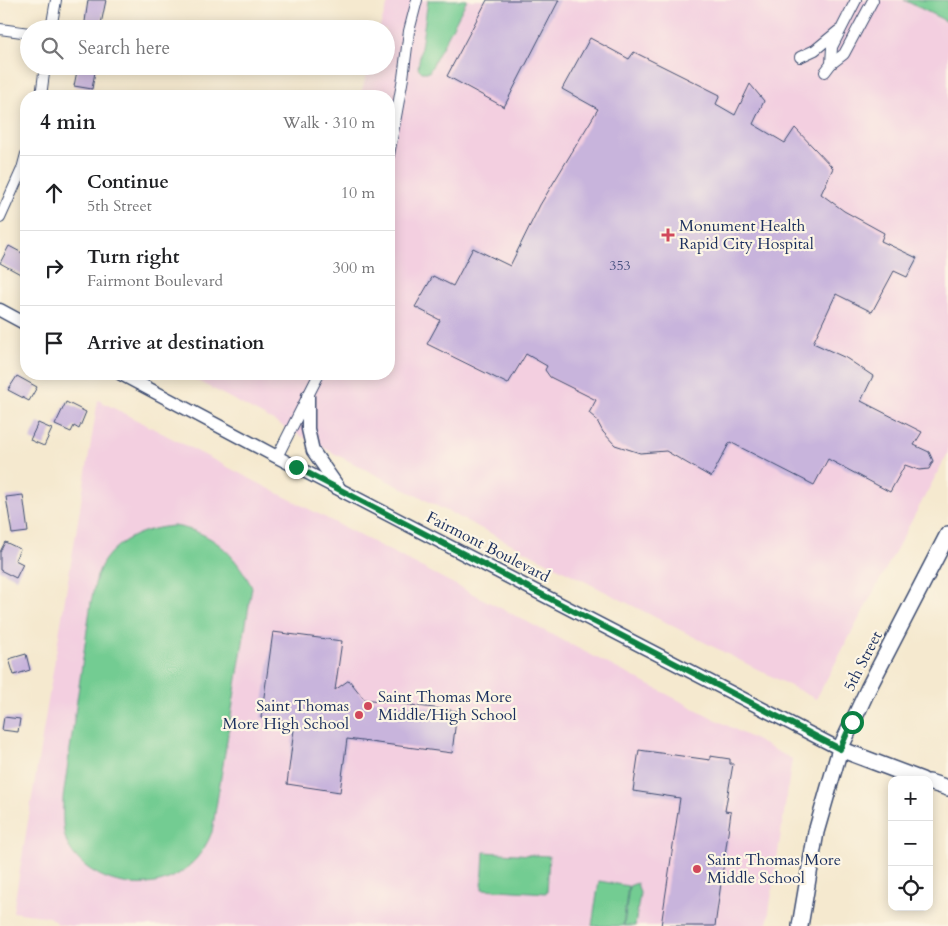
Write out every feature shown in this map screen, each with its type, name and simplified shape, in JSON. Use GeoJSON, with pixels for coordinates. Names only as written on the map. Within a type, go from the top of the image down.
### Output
{"type":"FeatureCollection","features":[{"type":"Feature","properties":{"kind":"main road","name":"5th Street"},"geometry":{"type":"LineString","coordinates":[[800,926],[816,832],[840,749],[868,689],[948,534]]}},
{"type":"Feature","properties":{"kind":"main road"},"geometry":{"type":"LineString","coordinates":[[840,749],[911,776]]}},
{"type":"Feature","properties":{"kind":"main road"},"geometry":{"type":"LineString","coordinates":[[933,783],[948,788]]}},
{"type":"Feature","properties":{"kind":"street"},"geometry":{"type":"LineString","coordinates":[[53,20],[56,0]]}},
{"type":"Feature","properties":{"kind":"street"},"geometry":{"type":"LineString","coordinates":[[395,122],[409,31],[417,0]]}},
{"type":"Feature","properties":{"kind":"street"},"geometry":{"type":"LineString","coordinates":[[856,0],[832,47],[828,68],[844,54],[873,0]]}},
{"type":"Feature","properties":{"kind":"street"},"geometry":{"type":"LineString","coordinates":[[800,57],[815,50],[841,28]]}},
{"type":"Feature","properties":{"kind":"street"},"geometry":{"type":"LineString","coordinates":[[0,29],[20,32]]}},
{"type":"Feature","properties":{"kind":"street"},"geometry":{"type":"LineString","coordinates":[[42,90],[44,75]]}},
{"type":"Feature","properties":{"kind":"street"},"geometry":{"type":"LineString","coordinates":[[0,218],[20,173]]}},
{"type":"Feature","properties":{"kind":"street"},"geometry":{"type":"LineString","coordinates":[[0,310],[20,321]]}},
{"type":"Feature","properties":{"kind":"street","name":"Fairmont Boulevard"},"geometry":{"type":"LineString","coordinates":[[132,380],[840,749]]}},
{"type":"Feature","properties":{"kind":"street"},"geometry":{"type":"LineString","coordinates":[[277,457],[317,380]]}},
{"type":"Feature","properties":{"kind":"street"},"geometry":{"type":"LineString","coordinates":[[308,396],[308,429],[313,451],[341,490]]}},
{"type":"Feature","properties":{"kind":"shaded area","name":"Monument Health Rapid City Hospital"},"geometry":{"type":"Polygon","coordinates":[[[389,0],[948,0],[948,453],[816,699],[337,455],[196,380],[395,380],[395,90],[362,90],[366,75],[395,75],[395,20],[382,20],[389,0]]]}},
{"type":"Feature","properties":{"kind":"shaded area","name":"Saint Thomas More Middle/High School"},"geometry":{"type":"Polygon","coordinates":[[[98,400],[792,759],[767,926],[71,926],[58,924],[49,917],[13,912],[98,400]]]}},
{"type":"Feature","properties":{"kind":"green space"},"geometry":{"type":"Polygon","coordinates":[[[428,0],[467,0],[429,72],[422,72],[418,68],[428,0]]]}},
{"type":"Feature","properties":{"kind":"green space"},"geometry":{"type":"Polygon","coordinates":[[[904,0],[948,0],[948,22],[904,0]]]}},
{"type":"Feature","properties":{"kind":"green space"},"geometry":{"type":"Polygon","coordinates":[[[174,526],[200,533],[221,546],[238,564],[252,587],[212,832],[209,840],[194,861],[174,877],[153,883],[125,883],[99,875],[77,858],[66,841],[63,823],[63,798],[91,602],[99,571],[110,553],[126,540],[154,529],[174,526]]]}},
{"type":"Feature","properties":{"kind":"green space"},"geometry":{"type":"Polygon","coordinates":[[[484,852],[549,856],[547,893],[482,889],[484,852]]]}},
{"type":"Feature","properties":{"kind":"green space"},"geometry":{"type":"Polygon","coordinates":[[[599,881],[628,886],[623,926],[592,926],[599,881]]]}},
{"type":"Feature","properties":{"kind":"green space"},"geometry":{"type":"Polygon","coordinates":[[[637,883],[640,893],[635,926],[624,926],[629,886],[637,883]]]}},
{"type":"Feature","properties":{"kind":"building"},"geometry":{"type":"Polygon","coordinates":[[[88,0],[106,0],[102,20],[85,20],[88,0]]]}},
{"type":"Feature","properties":{"kind":"building"},"geometry":{"type":"Polygon","coordinates":[[[487,0],[559,0],[504,107],[447,76],[487,0]]]}},
{"type":"Feature","properties":{"kind":"building","name":"Monument Health Rapid City Hospital"},"geometry":{"type":"Polygon","coordinates":[[[590,38],[629,59],[634,52],[720,95],[716,104],[735,115],[750,84],[764,101],[753,124],[785,143],[795,128],[833,168],[821,194],[844,211],[884,233],[881,241],[917,258],[907,277],[894,271],[872,312],[836,294],[813,343],[846,358],[873,376],[861,401],[922,432],[914,445],[929,452],[933,461],[929,469],[919,470],[905,465],[890,492],[828,459],[814,485],[730,442],[711,477],[666,451],[640,453],[615,445],[603,432],[596,419],[589,413],[596,400],[550,377],[545,370],[547,366],[526,354],[508,384],[427,344],[440,320],[415,307],[433,276],[453,286],[473,248],[510,266],[540,205],[598,109],[562,89],[590,38]]]}},
{"type":"Feature","properties":{"kind":"building"},"geometry":{"type":"Polygon","coordinates":[[[76,75],[94,75],[92,89],[74,86],[76,75]]]}},
{"type":"Feature","properties":{"kind":"building"},"geometry":{"type":"Polygon","coordinates":[[[9,246],[20,252],[20,274],[0,263],[9,246]]]}},
{"type":"Feature","properties":{"kind":"building"},"geometry":{"type":"Polygon","coordinates":[[[17,376],[20,380],[24,380],[37,387],[29,401],[8,390],[17,376]]]}},
{"type":"Feature","properties":{"kind":"building"},"geometry":{"type":"Polygon","coordinates":[[[66,402],[86,412],[79,429],[74,426],[71,432],[55,425],[66,402]]]}},
{"type":"Feature","properties":{"kind":"building"},"geometry":{"type":"Polygon","coordinates":[[[38,423],[52,429],[44,446],[30,440],[38,423]]]}},
{"type":"Feature","properties":{"kind":"building"},"geometry":{"type":"Polygon","coordinates":[[[23,495],[28,532],[12,534],[6,497],[23,495]]]}},
{"type":"Feature","properties":{"kind":"building"},"geometry":{"type":"Polygon","coordinates":[[[5,542],[20,549],[15,560],[23,564],[16,578],[0,570],[0,552],[5,542]]]}},
{"type":"Feature","properties":{"kind":"building","name":"Saint Thomas More High School"},"geometry":{"type":"Polygon","coordinates":[[[273,632],[342,641],[335,690],[349,680],[364,699],[457,711],[452,753],[347,739],[340,792],[287,784],[295,722],[261,718],[273,632]]]}},
{"type":"Feature","properties":{"kind":"building"},"geometry":{"type":"Polygon","coordinates":[[[26,654],[30,670],[14,675],[9,659],[26,654]]]}},
{"type":"Feature","properties":{"kind":"building"},"geometry":{"type":"Polygon","coordinates":[[[4,717],[20,719],[18,732],[2,730],[4,717]]]}},
{"type":"Feature","properties":{"kind":"building","name":"Saint Thomas More Middle School"},"geometry":{"type":"Polygon","coordinates":[[[639,750],[710,760],[710,756],[730,759],[730,764],[733,764],[725,811],[731,812],[715,926],[661,926],[680,798],[633,791],[639,750]]]}},
{"type":"Feature","properties":{"kind":"place","name":"Monument Health Rapid City Hospital"},"geometry":{"type":"Point","coordinates":[668,235]}},
{"type":"Feature","properties":{"kind":"place","name":"Saint Thomas More Middle/High School"},"geometry":{"type":"Point","coordinates":[368,706]}},
{"type":"Feature","properties":{"kind":"place","name":"Saint Thomas More High School"},"geometry":{"type":"Point","coordinates":[359,715]}},
{"type":"Feature","properties":{"kind":"place","name":"Saint Thomas More Middle School"},"geometry":{"type":"Point","coordinates":[697,869]}},
{"type":"Feature","properties":{"kind":"route"},"geometry":{"type":"LineString","coordinates":[[296,467],[840,749],[852,722]]}}]}
